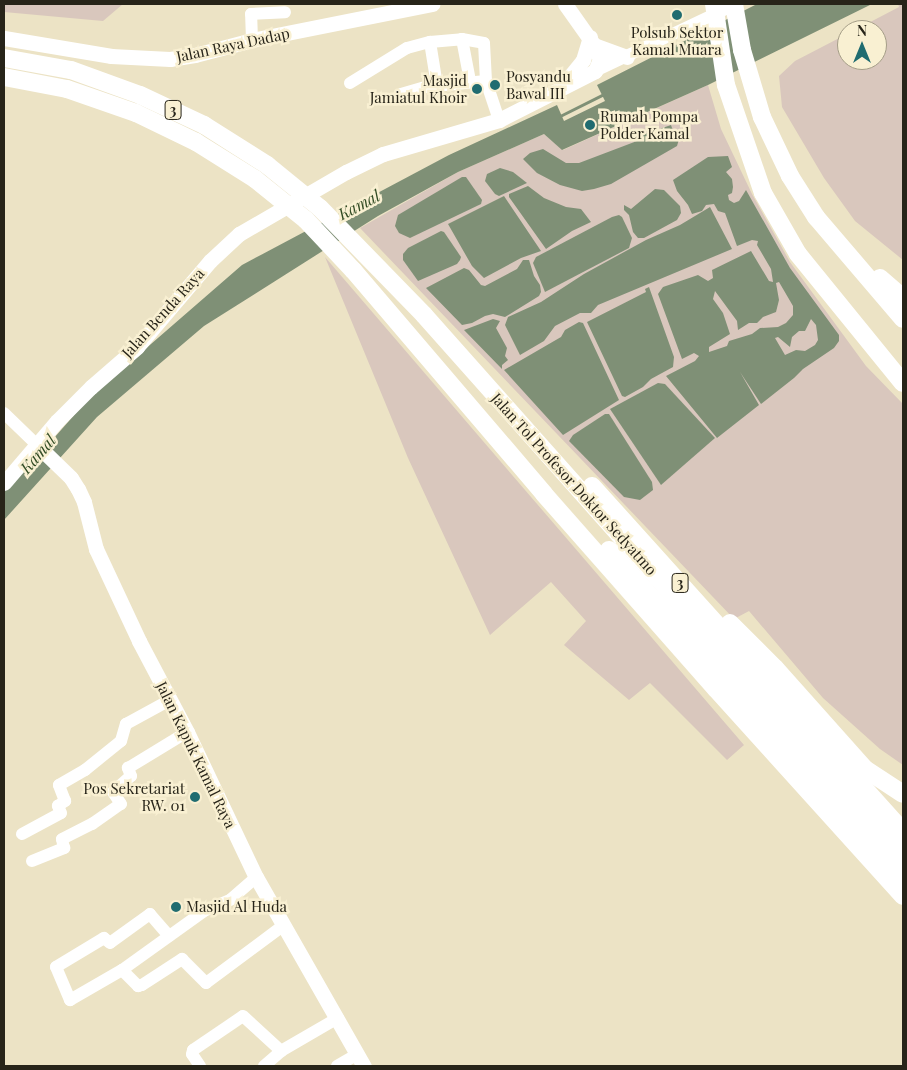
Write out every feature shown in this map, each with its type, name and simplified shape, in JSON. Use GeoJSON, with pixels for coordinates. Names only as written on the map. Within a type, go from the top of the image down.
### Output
{"type":"FeatureCollection","features":[{"type":"Feature","properties":{"kind":"highway"},"geometry":{"type":"LineString","coordinates":[[714,4],[726,86],[763,192],[798,254],[903,383]]}},
{"type":"Feature","properties":{"kind":"highway"},"geometry":{"type":"LineString","coordinates":[[735,4],[742,50],[762,117],[790,176],[816,217],[903,319]]}},
{"type":"Feature","properties":{"kind":"highway","name":"Jalan Tol Profesor Doktor Sedyatmo"},"geometry":{"type":"LineString","coordinates":[[4,58],[71,70],[140,95],[204,125],[266,164],[320,208],[424,315],[903,854]]}},
{"type":"Feature","properties":{"kind":"highway","name":"Jalan Tol Profesor Doktor Sedyatmo"},"geometry":{"type":"LineString","coordinates":[[4,77],[67,89],[144,117],[196,142],[255,180],[306,220],[353,270],[544,494],[903,896]]}},
{"type":"Feature","properties":{"kind":"highway"},"geometry":{"type":"LineString","coordinates":[[831,235],[903,298]]}},
{"type":"Feature","properties":{"kind":"highway","name":"Jalan Tol Profesor Doktor Sedyatmo"},"geometry":{"type":"LineString","coordinates":[[424,315],[445,324],[457,334],[548,439],[644,542],[903,831]]}},
{"type":"Feature","properties":{"kind":"highway","name":"Jalan Tol Profesor Doktor Sedyatmo"},"geometry":{"type":"LineString","coordinates":[[452,384],[548,482],[903,876]]}},
{"type":"Feature","properties":{"kind":"highway"},"geometry":{"type":"LineString","coordinates":[[644,542],[746,638],[865,769],[903,794]]}},
{"type":"Feature","properties":{"kind":"main road","name":"Jalan Raya Dadap"},"geometry":{"type":"LineString","coordinates":[[4,38],[111,56],[170,59],[196,55],[252,40],[432,4]]}},
{"type":"Feature","properties":{"kind":"main road"},"geometry":{"type":"LineString","coordinates":[[498,120],[595,71],[600,59],[592,41],[565,4]]}},
{"type":"Feature","properties":{"kind":"main road"},"geometry":{"type":"LineString","coordinates":[[592,41],[627,56]]}},
{"type":"Feature","properties":{"kind":"main road"},"geometry":{"type":"LineString","coordinates":[[560,89],[583,60],[592,41]]}},
{"type":"Feature","properties":{"kind":"main road","name":"Jalan Benda Raya"},"geometry":{"type":"LineString","coordinates":[[4,483],[40,448],[91,387],[137,347],[210,261],[239,234],[346,172],[402,148],[463,128],[498,120]]}},
{"type":"Feature","properties":{"kind":"main road","name":"Jalan Kapuk Kamal Raya"},"geometry":{"type":"LineString","coordinates":[[40,448],[72,478],[84,502],[96,549],[142,647],[187,732],[256,877],[361,1060]]}},
{"type":"Feature","properties":{"kind":"street"},"geometry":{"type":"LineString","coordinates":[[595,71],[735,4]]}},
{"type":"Feature","properties":{"kind":"street"},"geometry":{"type":"LineString","coordinates":[[252,40],[251,14],[285,12]]}},
{"type":"Feature","properties":{"kind":"street"},"geometry":{"type":"LineString","coordinates":[[462,39],[470,81]]}},
{"type":"Feature","properties":{"kind":"street"},"geometry":{"type":"LineString","coordinates":[[350,83],[407,48],[430,42],[462,39],[484,43],[487,84],[498,120]]}},
{"type":"Feature","properties":{"kind":"street"},"geometry":{"type":"LineString","coordinates":[[430,42],[437,85]]}},
{"type":"Feature","properties":{"kind":"street"},"geometry":{"type":"LineString","coordinates":[[401,94],[425,86],[470,81],[487,84]]}},
{"type":"Feature","properties":{"kind":"street"},"geometry":{"type":"LineString","coordinates":[[4,413],[40,448]]}},
{"type":"Feature","properties":{"kind":"street"},"geometry":{"type":"LineString","coordinates":[[22,834],[61,814],[58,806],[65,801],[59,786],[85,770],[121,741],[126,724],[170,700]]}},
{"type":"Feature","properties":{"kind":"street"},"geometry":{"type":"LineString","coordinates":[[32,861],[64,848],[62,839],[92,824],[120,804],[113,792],[131,776],[128,768],[187,732]]}},
{"type":"Feature","properties":{"kind":"street"},"geometry":{"type":"LineString","coordinates":[[169,936],[150,914],[110,943],[104,938],[56,967],[70,1000],[122,970],[204,911],[230,900],[256,877]]}},
{"type":"Feature","properties":{"kind":"street"},"geometry":{"type":"LineString","coordinates":[[122,970],[138,986],[182,959],[206,983],[284,925]]}},
{"type":"Feature","properties":{"kind":"street"},"geometry":{"type":"LineString","coordinates":[[200,1066],[192,1054],[193,1050],[241,1017],[245,1017],[281,1051]]}},
{"type":"Feature","properties":{"kind":"street"},"geometry":{"type":"LineString","coordinates":[[264,1066],[281,1051],[338,1018]]}},
{"type":"Feature","properties":{"kind":"street"},"geometry":{"type":"LineString","coordinates":[[337,1066],[361,1060]]}},
{"type":"Feature","properties":{"kind":"shaded area"},"geometry":{"type":"Polygon","coordinates":[[[4,4],[123,4],[103,21],[4,12],[4,4]]]}},
{"type":"Feature","properties":{"kind":"shaded area"},"geometry":{"type":"Polygon","coordinates":[[[898,4],[903,4],[903,260],[855,221],[824,178],[782,107],[779,76],[795,61],[837,39],[837,70],[887,70],[887,20],[874,20],[899,7],[898,4]]]}},
{"type":"Feature","properties":{"kind":"shaded area"},"geometry":{"type":"Polygon","coordinates":[[[708,85],[721,129],[752,194],[790,262],[866,366],[903,404],[903,765],[880,749],[823,698],[749,611],[734,619],[360,228],[458,172],[544,134],[563,150],[708,85]]]}},
{"type":"Feature","properties":{"kind":"shaded area"},"geometry":{"type":"Polygon","coordinates":[[[325,257],[744,745],[727,760],[650,683],[629,700],[564,645],[586,621],[551,582],[490,635],[408,458],[325,257]]]}},
{"type":"Feature","properties":{"kind":"water"},"geometry":{"type":"Polygon","coordinates":[[[757,4],[872,4],[708,85],[562,150],[544,134],[458,172],[378,216],[204,326],[97,417],[4,520],[4,490],[90,397],[242,265],[449,155],[557,105],[564,121],[605,101],[597,85],[757,4]]]}},
{"type":"Feature","properties":{"kind":"water"},"geometry":{"type":"Polygon","coordinates":[[[671,125],[673,131],[678,132],[680,136],[677,146],[611,184],[594,189],[582,191],[560,185],[537,173],[523,159],[530,153],[543,149],[566,163],[579,163],[637,141],[645,134],[671,125]]]}},
{"type":"Feature","properties":{"kind":"water"},"geometry":{"type":"Polygon","coordinates":[[[728,156],[732,167],[726,172],[732,179],[733,187],[732,193],[728,195],[729,200],[734,203],[739,201],[746,190],[790,268],[839,335],[839,341],[834,348],[803,369],[761,404],[740,372],[759,405],[717,438],[666,376],[695,361],[699,356],[694,353],[682,359],[658,294],[663,287],[698,275],[708,281],[713,278],[712,270],[751,251],[769,281],[773,282],[771,269],[757,245],[758,241],[752,240],[737,246],[725,213],[718,211],[714,204],[706,205],[702,211],[692,214],[688,205],[677,191],[673,180],[708,157],[728,156]],[[779,282],[776,283],[779,300],[776,312],[763,317],[757,323],[749,323],[738,330],[737,321],[715,291],[713,299],[723,313],[730,334],[709,347],[709,352],[727,346],[729,341],[752,334],[760,328],[778,327],[786,323],[793,315],[793,306],[779,282]],[[811,319],[805,331],[799,331],[792,337],[790,347],[778,337],[775,338],[785,355],[796,350],[805,351],[815,345],[818,340],[816,325],[811,319]]]}},
{"type":"Feature","properties":{"kind":"water"},"geometry":{"type":"Polygon","coordinates":[[[500,168],[513,172],[527,183],[499,196],[495,194],[485,181],[487,174],[500,168]]]}},
{"type":"Feature","properties":{"kind":"water"},"geometry":{"type":"Polygon","coordinates":[[[462,177],[466,177],[482,200],[481,204],[410,238],[399,233],[395,226],[398,215],[462,177]]]}},
{"type":"Feature","properties":{"kind":"water"},"geometry":{"type":"Polygon","coordinates":[[[528,186],[544,198],[566,207],[581,209],[591,222],[572,231],[546,249],[509,197],[509,194],[528,186]]]}},
{"type":"Feature","properties":{"kind":"water"},"geometry":{"type":"Polygon","coordinates":[[[655,189],[664,190],[680,206],[681,213],[677,220],[644,238],[638,238],[633,232],[629,215],[624,210],[624,205],[631,209],[655,189]]]}},
{"type":"Feature","properties":{"kind":"water"},"geometry":{"type":"Polygon","coordinates":[[[504,196],[541,251],[521,258],[484,278],[472,266],[448,224],[504,196]]]}},
{"type":"Feature","properties":{"kind":"water"},"geometry":{"type":"Polygon","coordinates":[[[710,207],[732,249],[598,305],[591,313],[580,313],[555,326],[544,341],[520,355],[505,325],[508,317],[541,302],[584,274],[646,240],[680,225],[710,207]]]}},
{"type":"Feature","properties":{"kind":"water"},"geometry":{"type":"Polygon","coordinates":[[[619,215],[622,217],[632,238],[629,248],[545,292],[533,263],[536,257],[619,215]]]}},
{"type":"Feature","properties":{"kind":"water"},"geometry":{"type":"Polygon","coordinates":[[[441,231],[444,232],[461,257],[460,260],[457,264],[418,281],[403,260],[403,254],[408,248],[441,231]]]}},
{"type":"Feature","properties":{"kind":"water"},"geometry":{"type":"Polygon","coordinates":[[[523,260],[529,260],[534,276],[540,285],[541,292],[539,296],[505,317],[493,314],[462,325],[426,288],[464,268],[469,270],[481,285],[485,286],[517,269],[523,260]]]}},
{"type":"Feature","properties":{"kind":"water"},"geometry":{"type":"Polygon","coordinates":[[[649,287],[674,357],[673,367],[625,397],[622,396],[587,322],[646,292],[645,289],[649,287]]]}},
{"type":"Feature","properties":{"kind":"water"},"geometry":{"type":"Polygon","coordinates":[[[493,319],[500,321],[496,328],[507,348],[505,356],[508,360],[502,365],[502,369],[464,330],[493,319]]]}},
{"type":"Feature","properties":{"kind":"water"},"geometry":{"type":"Polygon","coordinates":[[[579,322],[583,323],[619,400],[563,435],[504,370],[561,337],[565,330],[579,322]]]}},
{"type":"Feature","properties":{"kind":"water"},"geometry":{"type":"Polygon","coordinates":[[[658,383],[665,384],[715,438],[661,485],[610,409],[658,383]]]}},
{"type":"Feature","properties":{"kind":"water"},"geometry":{"type":"Polygon","coordinates":[[[605,414],[609,414],[652,482],[653,490],[640,500],[624,497],[569,441],[573,435],[605,414]]]}},
{"type":"Feature","properties":{"kind":"waterway","name":"Kamal"},"geometry":{"type":"LineString","coordinates":[[560,116],[604,94]]}},
{"type":"Feature","properties":{"kind":"place","name":"Polsub Sektor Kamal Muara"},"geometry":{"type":"Point","coordinates":[677,15]}},
{"type":"Feature","properties":{"kind":"place","name":"Posyandu Bawal III"},"geometry":{"type":"Point","coordinates":[495,85]}},
{"type":"Feature","properties":{"kind":"place","name":"Masjid Jamiatul Khoir"},"geometry":{"type":"Point","coordinates":[477,89]}},
{"type":"Feature","properties":{"kind":"place","name":"Rumah Pompa Polder Kamal"},"geometry":{"type":"Point","coordinates":[590,125]}},
{"type":"Feature","properties":{"kind":"place","name":"Pos Sekretariat RW. 01"},"geometry":{"type":"Point","coordinates":[195,797]}},
{"type":"Feature","properties":{"kind":"place","name":"Masjid Al Huda"},"geometry":{"type":"Point","coordinates":[176,907]}}]}
